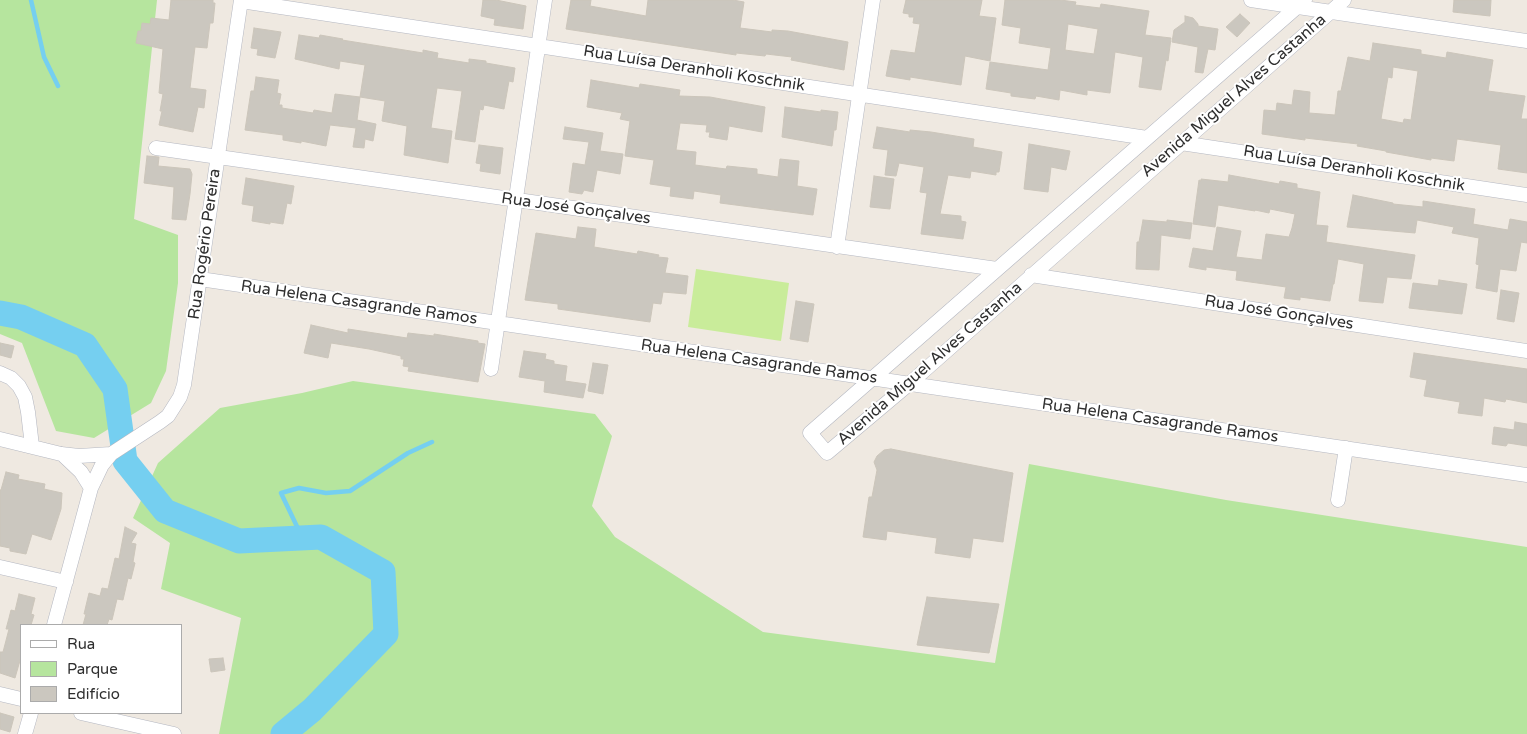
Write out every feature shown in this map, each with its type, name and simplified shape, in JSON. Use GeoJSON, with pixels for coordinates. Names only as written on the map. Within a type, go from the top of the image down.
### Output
{"type":"FeatureCollection","features":[{"type":"Feature","properties":{"kind":"street"},"geometry":{"type":"LineString","coordinates":[[490,369],[545,0]]}},
{"type":"Feature","properties":{"kind":"street"},"geometry":{"type":"LineString","coordinates":[[837,247],[873,0]]}},
{"type":"Feature","properties":{"kind":"street"},"geometry":{"type":"LineString","coordinates":[[1251,0],[1301,4],[1331,12],[1527,41]]}},
{"type":"Feature","properties":{"kind":"street","name":"Avenida Miguel Alves Castanha"},"geometry":{"type":"LineString","coordinates":[[1301,4],[810,433],[827,453],[909,384],[1031,274],[1344,0]]}},
{"type":"Feature","properties":{"kind":"street","name":"Rua Luísa Deranholi Koschnik"},"geometry":{"type":"LineString","coordinates":[[241,1],[1147,138]]}},
{"type":"Feature","properties":{"kind":"street","name":"Rua Rogério Pereira"},"geometry":{"type":"LineString","coordinates":[[112,453],[168,416],[184,385],[241,1]]}},
{"type":"Feature","properties":{"kind":"street","name":"Rua Luísa Deranholi Koschnik"},"geometry":{"type":"LineString","coordinates":[[1181,143],[1527,195]]}},
{"type":"Feature","properties":{"kind":"street","name":"Rua José Gonçalves"},"geometry":{"type":"LineString","coordinates":[[156,148],[997,269]]}},
{"type":"Feature","properties":{"kind":"street","name":"Rua José Gonçalves"},"geometry":{"type":"LineString","coordinates":[[1031,274],[1527,351]]}},
{"type":"Feature","properties":{"kind":"street","name":"Rua Helena Casagrande Ramos"},"geometry":{"type":"LineString","coordinates":[[200,279],[1527,475]]}},
{"type":"Feature","properties":{"kind":"street"},"geometry":{"type":"LineString","coordinates":[[0,373],[11,378],[19,386],[25,397],[32,446]]}},
{"type":"Feature","properties":{"kind":"street"},"geometry":{"type":"LineString","coordinates":[[0,439],[61,454],[79,456],[112,453]]}},
{"type":"Feature","properties":{"kind":"street"},"geometry":{"type":"LineString","coordinates":[[1338,500],[1346,448]]}},
{"type":"Feature","properties":{"kind":"street"},"geometry":{"type":"LineString","coordinates":[[54,624],[91,488],[102,465],[112,453]]}},
{"type":"Feature","properties":{"kind":"street"},"geometry":{"type":"LineString","coordinates":[[61,454],[75,465],[91,488]]}},
{"type":"Feature","properties":{"kind":"street"},"geometry":{"type":"LineString","coordinates":[[0,567],[66,582]]}},
{"type":"Feature","properties":{"kind":"street"},"geometry":{"type":"LineString","coordinates":[[0,694],[20,699]]}},
{"type":"Feature","properties":{"kind":"street"},"geometry":{"type":"LineString","coordinates":[[25,734],[31,714]]}},
{"type":"Feature","properties":{"kind":"street"},"geometry":{"type":"LineString","coordinates":[[85,714],[174,734]]}},
{"type":"Feature","properties":{"kind":"green space"},"geometry":{"type":"Polygon","coordinates":[[[0,0],[157,0],[134,219],[178,235],[178,283],[166,371],[151,403],[94,438],[56,431],[22,343],[0,334],[0,0]]]}},
{"type":"Feature","properties":{"kind":"green space"},"geometry":{"type":"Polygon","coordinates":[[[696,269],[789,283],[781,341],[688,327],[696,269]]]}},
{"type":"Feature","properties":{"kind":"green space"},"geometry":{"type":"Polygon","coordinates":[[[353,381],[595,414],[612,436],[592,506],[615,537],[763,632],[995,663],[1029,464],[1226,500],[1527,547],[1527,734],[219,734],[241,618],[161,589],[170,543],[133,518],[158,463],[220,408],[302,393],[353,381]]]}},
{"type":"Feature","properties":{"kind":"building"},"geometry":{"type":"Polygon","coordinates":[[[171,0],[213,0],[213,3],[215,3],[213,23],[210,23],[207,48],[195,47],[190,88],[206,90],[204,108],[198,107],[193,132],[159,125],[163,94],[159,93],[163,49],[136,43],[138,31],[141,31],[142,23],[150,24],[151,18],[169,20],[171,0]]]}},
{"type":"Feature","properties":{"kind":"building"},"geometry":{"type":"Polygon","coordinates":[[[483,0],[496,0],[526,6],[523,29],[494,25],[495,19],[481,16],[483,0]]]}},
{"type":"Feature","properties":{"kind":"building"},"geometry":{"type":"Polygon","coordinates":[[[571,0],[591,0],[590,6],[646,16],[648,0],[733,0],[744,2],[740,28],[772,32],[772,30],[788,31],[848,42],[844,70],[791,60],[792,57],[766,54],[765,56],[736,53],[736,55],[566,29],[571,0]]]}},
{"type":"Feature","properties":{"kind":"building"},"geometry":{"type":"Polygon","coordinates":[[[906,0],[982,0],[979,16],[996,18],[990,61],[965,56],[961,85],[910,77],[910,80],[886,76],[891,50],[915,53],[920,24],[913,23],[914,17],[909,17],[909,14],[903,13],[906,0]]]}},
{"type":"Feature","properties":{"kind":"building"},"geometry":{"type":"Polygon","coordinates":[[[1005,0],[1060,0],[1076,2],[1075,5],[1100,8],[1101,4],[1149,11],[1145,35],[1171,38],[1161,90],[1139,87],[1143,57],[1115,52],[1110,93],[1087,90],[1087,95],[1060,90],[1059,100],[1036,96],[1035,99],[1011,96],[1011,93],[986,89],[990,62],[1048,70],[1051,48],[1019,43],[1021,28],[1002,25],[1005,0]],[[1068,24],[1065,50],[1094,54],[1098,29],[1068,24]]]}},
{"type":"Feature","properties":{"kind":"building"},"geometry":{"type":"Polygon","coordinates":[[[1454,0],[1491,0],[1490,16],[1453,12],[1454,0]]]}},
{"type":"Feature","properties":{"kind":"building"},"geometry":{"type":"Polygon","coordinates":[[[1240,14],[1250,23],[1237,37],[1226,27],[1240,14]]]}},
{"type":"Feature","properties":{"kind":"building"},"geometry":{"type":"Polygon","coordinates":[[[1185,16],[1193,18],[1198,26],[1218,29],[1215,50],[1208,49],[1203,73],[1195,72],[1198,47],[1172,42],[1174,30],[1185,22],[1185,16]]]}},
{"type":"Feature","properties":{"kind":"building"},"geometry":{"type":"Polygon","coordinates":[[[254,28],[281,32],[275,58],[257,55],[258,49],[251,48],[254,28]]]}},
{"type":"Feature","properties":{"kind":"building"},"geometry":{"type":"Polygon","coordinates":[[[299,35],[319,38],[320,35],[423,53],[423,50],[438,53],[437,58],[469,63],[469,59],[486,61],[486,63],[515,68],[513,82],[509,81],[504,109],[484,105],[483,110],[480,109],[475,142],[455,139],[462,91],[437,88],[431,128],[452,131],[448,163],[404,155],[407,126],[382,121],[385,101],[360,97],[365,65],[340,61],[339,69],[295,59],[299,35]]]}},
{"type":"Feature","properties":{"kind":"building"},"geometry":{"type":"Polygon","coordinates":[[[1373,43],[1421,50],[1421,54],[1446,58],[1447,52],[1493,60],[1488,91],[1525,96],[1521,119],[1527,119],[1527,173],[1498,169],[1501,145],[1457,139],[1454,161],[1431,158],[1431,160],[1357,146],[1358,144],[1305,138],[1305,140],[1262,134],[1264,110],[1276,111],[1277,103],[1292,105],[1294,90],[1310,92],[1309,113],[1335,115],[1338,91],[1341,91],[1348,57],[1370,61],[1373,43]],[[1393,67],[1392,78],[1388,77],[1381,119],[1403,123],[1404,119],[1411,120],[1418,71],[1393,67]]]}},
{"type":"Feature","properties":{"kind":"building"},"geometry":{"type":"Polygon","coordinates":[[[256,77],[279,80],[277,93],[281,94],[279,105],[282,105],[282,108],[313,113],[314,110],[332,113],[335,94],[360,97],[357,120],[376,124],[373,141],[365,139],[364,148],[353,147],[356,128],[330,125],[326,146],[283,140],[283,135],[245,130],[251,91],[254,91],[256,77]]]}},
{"type":"Feature","properties":{"kind":"building"},"geometry":{"type":"Polygon","coordinates":[[[591,80],[639,88],[640,84],[680,90],[679,96],[710,97],[765,107],[762,132],[729,126],[727,140],[709,137],[710,132],[706,132],[707,125],[680,123],[676,150],[696,152],[695,165],[726,169],[727,166],[757,169],[757,174],[778,177],[780,159],[799,161],[797,186],[817,189],[813,215],[720,203],[721,195],[694,191],[693,199],[670,196],[671,187],[650,184],[654,160],[625,156],[630,121],[620,119],[622,113],[587,107],[591,80]]]}},
{"type":"Feature","properties":{"kind":"building"},"geometry":{"type":"Polygon","coordinates":[[[785,107],[821,112],[821,110],[838,112],[832,146],[782,137],[785,107]]]}},
{"type":"Feature","properties":{"kind":"building"},"geometry":{"type":"Polygon","coordinates":[[[565,127],[603,133],[600,151],[623,154],[620,174],[597,170],[593,192],[584,190],[582,194],[569,192],[573,163],[585,165],[589,142],[563,139],[565,127]]]}},
{"type":"Feature","properties":{"kind":"building"},"geometry":{"type":"Polygon","coordinates":[[[877,127],[910,132],[910,130],[931,132],[974,139],[973,147],[1002,152],[999,172],[996,172],[996,175],[971,171],[970,178],[948,175],[940,214],[961,216],[961,221],[966,222],[963,239],[921,234],[927,193],[920,192],[924,167],[899,163],[896,176],[885,175],[888,150],[873,148],[877,127]]]}},
{"type":"Feature","properties":{"kind":"building"},"geometry":{"type":"Polygon","coordinates":[[[1029,144],[1070,151],[1066,170],[1051,167],[1048,192],[1024,189],[1029,144]]]}},
{"type":"Feature","properties":{"kind":"building"},"geometry":{"type":"Polygon","coordinates":[[[479,145],[503,148],[500,174],[480,171],[481,164],[476,163],[479,145]]]}},
{"type":"Feature","properties":{"kind":"building"},"geometry":{"type":"Polygon","coordinates":[[[147,156],[159,157],[158,166],[190,169],[192,174],[186,220],[172,219],[174,187],[144,183],[147,156]]]}},
{"type":"Feature","properties":{"kind":"building"},"geometry":{"type":"Polygon","coordinates":[[[1229,175],[1279,184],[1280,181],[1297,184],[1297,188],[1320,192],[1316,225],[1328,226],[1326,242],[1415,255],[1411,279],[1387,277],[1383,303],[1359,301],[1364,264],[1338,259],[1330,301],[1300,297],[1300,300],[1284,298],[1286,287],[1236,280],[1237,271],[1206,267],[1206,270],[1189,267],[1193,248],[1213,251],[1217,227],[1241,231],[1236,257],[1262,260],[1266,234],[1289,237],[1295,214],[1270,209],[1269,213],[1218,205],[1215,227],[1193,224],[1199,180],[1228,182],[1229,175]]]}},
{"type":"Feature","properties":{"kind":"building"},"geometry":{"type":"Polygon","coordinates":[[[874,176],[894,179],[890,209],[870,207],[874,176]]]}},
{"type":"Feature","properties":{"kind":"building"},"geometry":{"type":"Polygon","coordinates":[[[246,178],[294,186],[291,204],[287,203],[283,224],[252,221],[254,206],[242,204],[246,178]]]}},
{"type":"Feature","properties":{"kind":"building"},"geometry":{"type":"Polygon","coordinates":[[[1353,195],[1393,204],[1423,207],[1423,201],[1475,209],[1473,224],[1508,230],[1510,219],[1527,222],[1527,243],[1521,242],[1516,271],[1500,269],[1497,292],[1476,288],[1479,265],[1476,264],[1479,238],[1452,233],[1454,227],[1417,220],[1415,233],[1347,227],[1353,195]]]}},
{"type":"Feature","properties":{"kind":"building"},"geometry":{"type":"Polygon","coordinates":[[[1143,220],[1192,223],[1190,239],[1161,235],[1159,270],[1136,269],[1137,242],[1139,242],[1143,220]]]}},
{"type":"Feature","properties":{"kind":"building"},"geometry":{"type":"Polygon","coordinates":[[[578,227],[596,229],[594,247],[637,254],[638,251],[668,258],[665,273],[688,276],[686,294],[663,292],[661,304],[653,303],[650,322],[558,309],[558,304],[525,300],[536,233],[576,239],[578,227]]]}},
{"type":"Feature","properties":{"kind":"building"},"geometry":{"type":"Polygon","coordinates":[[[1439,280],[1467,284],[1462,314],[1409,308],[1413,283],[1438,286],[1439,280]]]}},
{"type":"Feature","properties":{"kind":"building"},"geometry":{"type":"Polygon","coordinates":[[[1501,290],[1519,293],[1514,322],[1497,319],[1501,290]]]}},
{"type":"Feature","properties":{"kind":"building"},"geometry":{"type":"Polygon","coordinates":[[[796,301],[814,304],[808,342],[790,339],[796,301]]]}},
{"type":"Feature","properties":{"kind":"building"},"geometry":{"type":"Polygon","coordinates":[[[311,325],[348,333],[348,329],[407,338],[408,333],[434,336],[434,334],[478,341],[478,343],[485,344],[478,382],[408,371],[409,367],[403,366],[404,359],[401,359],[401,356],[369,349],[331,343],[328,358],[304,353],[311,325]]]}},
{"type":"Feature","properties":{"kind":"building"},"geometry":{"type":"Polygon","coordinates":[[[0,343],[14,346],[11,358],[0,355],[0,343]]]}},
{"type":"Feature","properties":{"kind":"building"},"geometry":{"type":"Polygon","coordinates":[[[524,351],[546,354],[545,359],[554,361],[554,364],[567,366],[565,381],[586,384],[583,398],[544,392],[545,381],[519,377],[524,351]]]}},
{"type":"Feature","properties":{"kind":"building"},"geometry":{"type":"Polygon","coordinates":[[[1414,353],[1527,369],[1527,403],[1506,399],[1505,402],[1484,398],[1482,416],[1458,413],[1460,402],[1424,396],[1427,380],[1410,377],[1414,353]]]}},
{"type":"Feature","properties":{"kind":"building"},"geometry":{"type":"Polygon","coordinates":[[[593,363],[608,365],[603,394],[588,391],[593,363]]]}},
{"type":"Feature","properties":{"kind":"building"},"geometry":{"type":"Polygon","coordinates":[[[1515,422],[1527,424],[1527,446],[1508,443],[1506,446],[1492,444],[1494,427],[1514,430],[1515,422]]]}},
{"type":"Feature","properties":{"kind":"building"},"geometry":{"type":"Polygon","coordinates":[[[891,449],[1013,473],[1003,542],[973,538],[970,558],[935,553],[937,538],[887,531],[886,540],[863,537],[869,497],[872,497],[877,470],[874,462],[877,456],[884,450],[891,449]]]}},
{"type":"Feature","properties":{"kind":"building"},"geometry":{"type":"Polygon","coordinates":[[[6,472],[19,475],[18,479],[45,484],[44,489],[62,493],[61,509],[51,540],[32,534],[26,554],[10,551],[10,548],[0,546],[0,490],[6,472]]]}},
{"type":"Feature","properties":{"kind":"building"},"geometry":{"type":"Polygon","coordinates":[[[125,527],[137,533],[131,543],[136,544],[133,562],[135,563],[131,579],[128,578],[123,600],[117,599],[112,620],[109,619],[107,624],[83,624],[89,593],[100,596],[102,588],[108,589],[115,558],[119,559],[125,527]]]}},
{"type":"Feature","properties":{"kind":"building"},"geometry":{"type":"Polygon","coordinates":[[[19,594],[35,598],[31,614],[34,615],[31,624],[20,624],[20,660],[15,678],[0,673],[0,652],[3,652],[9,629],[6,629],[11,610],[15,611],[19,594]]]}},
{"type":"Feature","properties":{"kind":"building"},"geometry":{"type":"Polygon","coordinates":[[[927,597],[999,604],[989,653],[917,645],[927,597]]]}},
{"type":"Feature","properties":{"kind":"building"},"geometry":{"type":"Polygon","coordinates":[[[223,658],[225,670],[211,672],[209,659],[223,658]]]}},
{"type":"Feature","properties":{"kind":"building"},"geometry":{"type":"Polygon","coordinates":[[[0,713],[14,717],[10,732],[0,729],[0,713]]]}},
{"type":"Feature","properties":{"kind":"waterway"},"geometry":{"type":"LineString","coordinates":[[31,0],[44,57],[58,86]]}},
{"type":"Feature","properties":{"kind":"waterway"},"geometry":{"type":"LineString","coordinates":[[0,313],[21,317],[85,345],[115,389],[125,461],[165,511],[239,541],[321,537],[383,572],[386,634],[312,710],[283,734]]}},
{"type":"Feature","properties":{"kind":"waterway"},"geometry":{"type":"LineString","coordinates":[[302,537],[281,493],[299,488],[326,493],[350,491],[408,453],[432,442]]}}]}
